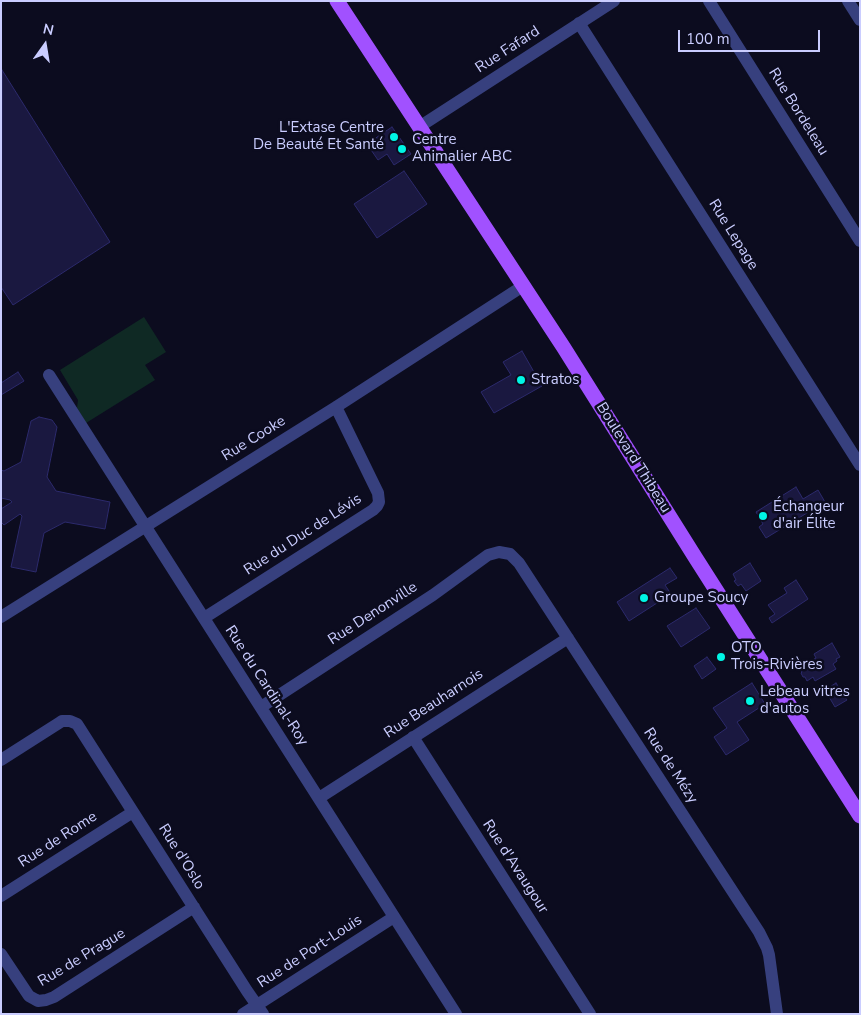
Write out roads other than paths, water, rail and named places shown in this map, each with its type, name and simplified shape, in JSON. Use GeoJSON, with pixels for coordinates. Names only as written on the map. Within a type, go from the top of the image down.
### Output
{"type":"FeatureCollection","features":[{"type":"Feature","properties":{"kind":"main road","name":"Boulevard Thibeau"},"geometry":{"type":"LineString","coordinates":[[337,1],[601,406],[860,816]]}},
{"type":"Feature","properties":{"kind":"street","name":"Rue Fafard"},"geometry":{"type":"LineString","coordinates":[[420,127],[614,1]]}},
{"type":"Feature","properties":{"kind":"street","name":"Rue Bordeleau"},"geometry":{"type":"LineString","coordinates":[[709,1],[860,241]]}},
{"type":"Feature","properties":{"kind":"street"},"geometry":{"type":"LineString","coordinates":[[848,1],[860,20]]}},
{"type":"Feature","properties":{"kind":"street","name":"Rue Lepage"},"geometry":{"type":"LineString","coordinates":[[579,23],[860,465]]}},
{"type":"Feature","properties":{"kind":"street","name":"Rue Cooke"},"geometry":{"type":"LineString","coordinates":[[1,617],[336,407],[523,286]]}},
{"type":"Feature","properties":{"kind":"street","name":"Rue du Cardinal-Roy"},"geometry":{"type":"LineString","coordinates":[[49,375],[456,1014]]}},
{"type":"Feature","properties":{"kind":"street","name":"Rue du Duc de Lévis"},"geometry":{"type":"LineString","coordinates":[[204,618],[377,506],[379,502],[378,493],[336,407]]}},
{"type":"Feature","properties":{"kind":"street","name":"Rue de Mézy"},"geometry":{"type":"LineString","coordinates":[[504,552],[510,554],[519,563],[759,932],[769,955],[777,1014]]}},
{"type":"Feature","properties":{"kind":"street","name":"Rue Denonville"},"geometry":{"type":"LineString","coordinates":[[261,707],[433,596],[488,555],[504,552]]}},
{"type":"Feature","properties":{"kind":"street","name":"Rue Beauharnois"},"geometry":{"type":"LineString","coordinates":[[319,798],[568,638]]}},
{"type":"Feature","properties":{"kind":"street","name":"Rue d'Oslo"},"geometry":{"type":"LineString","coordinates":[[1,760],[59,723],[66,720],[77,724],[246,991],[260,1009]]}},
{"type":"Feature","properties":{"kind":"street","name":"Rue d'Avaugour"},"geometry":{"type":"LineString","coordinates":[[413,737],[590,1014]]}},
{"type":"Feature","properties":{"kind":"street","name":"Rue de Rome"},"geometry":{"type":"LineString","coordinates":[[1,896],[133,812]]}},
{"type":"Feature","properties":{"kind":"street","name":"Rue de Prague"},"geometry":{"type":"LineString","coordinates":[[1,954],[29,996],[38,1001],[46,1000],[62,992],[194,908]]}},
{"type":"Feature","properties":{"kind":"street","name":"Rue de Port-Louis"},"geometry":{"type":"LineString","coordinates":[[243,1014],[260,1009],[394,917]]}},
{"type":"Feature","properties":{"kind":"place","name":"L'Extase Centre De Beauté Et Santé"},"geometry":{"type":"Point","coordinates":[394,137]}},
{"type":"Feature","properties":{"kind":"place","name":"Centre Animalier ABC"},"geometry":{"type":"Point","coordinates":[402,149]}},
{"type":"Feature","properties":{"kind":"place","name":"Stratos"},"geometry":{"type":"Point","coordinates":[521,380]}},
{"type":"Feature","properties":{"kind":"place","name":"Échangeur d'air Élite"},"geometry":{"type":"Point","coordinates":[763,516]}},
{"type":"Feature","properties":{"kind":"place","name":"Groupe Soucy"},"geometry":{"type":"Point","coordinates":[644,598]}},
{"type":"Feature","properties":{"kind":"place","name":"OTO Trois-Rivières"},"geometry":{"type":"Point","coordinates":[721,657]}},
{"type":"Feature","properties":{"kind":"place","name":"Lebeau vitres d'autos"},"geometry":{"type":"Point","coordinates":[750,701]}}]}
